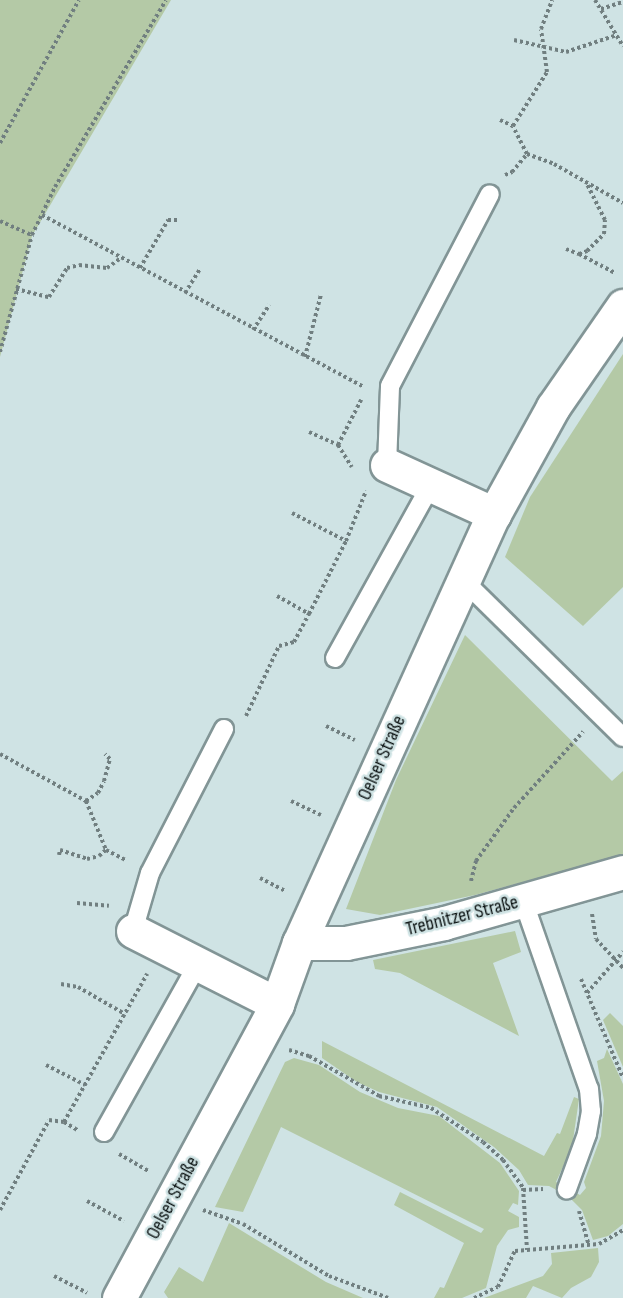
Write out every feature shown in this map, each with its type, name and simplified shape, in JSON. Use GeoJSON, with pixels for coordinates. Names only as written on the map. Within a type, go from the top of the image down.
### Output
{"type":"FeatureCollection","features":[{"type":"Feature","properties":{"kind":"street","name":"Oelser Straße"},"geometry":{"type":"LineString","coordinates":[[99,1294],[277,1004],[298,943],[494,514],[553,407],[623,306]]}},
{"type":"Feature","properties":{"kind":"street"},"geometry":{"type":"LineString","coordinates":[[374,473],[431,485],[494,514]]}},
{"type":"Feature","properties":{"kind":"street","name":"Trebnitzer Straße"},"geometry":{"type":"LineString","coordinates":[[298,943],[346,943],[444,923],[623,872]]}},
{"type":"Feature","properties":{"kind":"street"},"geometry":{"type":"LineString","coordinates":[[120,923],[277,1004]]}},
{"type":"Feature","properties":{"kind":"lane"},"geometry":{"type":"LineString","coordinates":[[374,473],[390,387],[490,194]]}},
{"type":"Feature","properties":{"kind":"lane"},"geometry":{"type":"LineString","coordinates":[[335,657],[431,485]]}},
{"type":"Feature","properties":{"kind":"lane"},"geometry":{"type":"LineString","coordinates":[[463,580],[623,737]]}},
{"type":"Feature","properties":{"kind":"lane"},"geometry":{"type":"LineString","coordinates":[[120,923],[150,873],[224,729]]}},
{"type":"Feature","properties":{"kind":"lane"},"geometry":{"type":"LineString","coordinates":[[523,900],[589,1089],[591,1111],[587,1134],[567,1189]]}},
{"type":"Feature","properties":{"kind":"lane"},"geometry":{"type":"LineString","coordinates":[[100,1139],[198,964]]}},
{"type":"Feature","properties":{"kind":"path"},"geometry":{"type":"LineString","coordinates":[[0,143],[15,111],[80,0]]}},
{"type":"Feature","properties":{"kind":"path"},"geometry":{"type":"LineString","coordinates":[[0,352],[32,235],[166,0]]}},
{"type":"Feature","properties":{"kind":"path"},"geometry":{"type":"LineString","coordinates":[[513,126],[547,72],[541,29],[552,0]]}},
{"type":"Feature","properties":{"kind":"path"},"geometry":{"type":"LineString","coordinates":[[595,0],[623,46]]}},
{"type":"Feature","properties":{"kind":"path"},"geometry":{"type":"LineString","coordinates":[[601,9],[623,2]]}},
{"type":"Feature","properties":{"kind":"path"},"geometry":{"type":"LineString","coordinates":[[514,40],[543,49],[566,52],[617,35]]}},
{"type":"Feature","properties":{"kind":"path"},"geometry":{"type":"LineString","coordinates":[[500,120],[513,126],[527,154],[623,203]]}},
{"type":"Feature","properties":{"kind":"path"},"geometry":{"type":"LineString","coordinates":[[490,194],[496,178],[512,172],[527,154]]}},
{"type":"Feature","properties":{"kind":"path"},"geometry":{"type":"LineString","coordinates":[[579,254],[604,234],[605,219],[587,183]]}},
{"type":"Feature","properties":{"kind":"path"},"geometry":{"type":"LineString","coordinates":[[42,215],[367,389],[338,445]]}},
{"type":"Feature","properties":{"kind":"path"},"geometry":{"type":"LineString","coordinates":[[140,268],[168,220],[178,220]]}},
{"type":"Feature","properties":{"kind":"path"},"geometry":{"type":"LineString","coordinates":[[0,221],[32,235]]}},
{"type":"Feature","properties":{"kind":"path"},"geometry":{"type":"LineString","coordinates":[[566,249],[623,276]]}},
{"type":"Feature","properties":{"kind":"path"},"geometry":{"type":"LineString","coordinates":[[16,289],[49,297],[67,268],[79,265],[107,268],[121,258]]}},
{"type":"Feature","properties":{"kind":"path"},"geometry":{"type":"LineString","coordinates":[[185,293],[200,269]]}},
{"type":"Feature","properties":{"kind":"path"},"geometry":{"type":"LineString","coordinates":[[305,357],[321,294]]}},
{"type":"Feature","properties":{"kind":"path"},"geometry":{"type":"LineString","coordinates":[[253,330],[269,305]]}},
{"type":"Feature","properties":{"kind":"path"},"geometry":{"type":"LineString","coordinates":[[309,432],[338,445],[355,472]]}},
{"type":"Feature","properties":{"kind":"path"},"geometry":{"type":"LineString","coordinates":[[224,729],[241,728],[279,646],[294,642],[346,541],[374,473]]}},
{"type":"Feature","properties":{"kind":"path"},"geometry":{"type":"LineString","coordinates":[[367,491],[374,473]]}},
{"type":"Feature","properties":{"kind":"path"},"geometry":{"type":"LineString","coordinates":[[292,513],[346,541]]}},
{"type":"Feature","properties":{"kind":"path"},"geometry":{"type":"LineString","coordinates":[[278,596],[309,614]]}},
{"type":"Feature","properties":{"kind":"path"},"geometry":{"type":"LineString","coordinates":[[470,914],[470,887],[476,861],[514,808],[587,728],[596,710]]}},
{"type":"Feature","properties":{"kind":"path"},"geometry":{"type":"LineString","coordinates":[[0,754],[86,801],[106,849],[150,873]]}},
{"type":"Feature","properties":{"kind":"path"},"geometry":{"type":"LineString","coordinates":[[86,801],[98,793],[104,781],[110,759],[105,754]]}},
{"type":"Feature","properties":{"kind":"path"},"geometry":{"type":"LineString","coordinates":[[58,855],[60,850],[87,858],[99,856],[106,849]]}},
{"type":"Feature","properties":{"kind":"path"},"geometry":{"type":"LineString","coordinates":[[110,906],[115,898]]}},
{"type":"Feature","properties":{"kind":"path"},"geometry":{"type":"LineString","coordinates":[[77,903],[110,906]]}},
{"type":"Feature","properties":{"kind":"path"},"geometry":{"type":"LineString","coordinates":[[110,906],[120,923]]}},
{"type":"Feature","properties":{"kind":"path"},"geometry":{"type":"LineString","coordinates":[[591,907],[596,939],[623,968]]}},
{"type":"Feature","properties":{"kind":"path"},"geometry":{"type":"LineString","coordinates":[[587,993],[623,952]]}},
{"type":"Feature","properties":{"kind":"path"},"geometry":{"type":"LineString","coordinates":[[64,1122],[151,969]]}},
{"type":"Feature","properties":{"kind":"path"},"geometry":{"type":"LineString","coordinates":[[579,973],[623,1078]]}},
{"type":"Feature","properties":{"kind":"path"},"geometry":{"type":"LineString","coordinates":[[60,984],[78,987],[125,1014]]}},
{"type":"Feature","properties":{"kind":"path"},"geometry":{"type":"LineString","coordinates":[[280,1059],[290,1038]]}},
{"type":"Feature","properties":{"kind":"path"},"geometry":{"type":"LineString","coordinates":[[285,1049],[309,1056],[379,1096],[431,1108],[483,1142],[503,1160],[523,1188],[527,1250]]}},
{"type":"Feature","properties":{"kind":"path"},"geometry":{"type":"LineString","coordinates":[[46,1065],[85,1085]]}},
{"type":"Feature","properties":{"kind":"path"},"geometry":{"type":"LineString","coordinates":[[0,1210],[49,1120],[64,1122],[100,1139],[156,1175]]}},
{"type":"Feature","properties":{"kind":"path"},"geometry":{"type":"LineString","coordinates":[[87,1201],[130,1224]]}},
{"type":"Feature","properties":{"kind":"path"},"geometry":{"type":"LineString","coordinates":[[194,1220],[206,1201]]}},
{"type":"Feature","properties":{"kind":"path"},"geometry":{"type":"LineString","coordinates":[[200,1210],[243,1224],[329,1276],[388,1298]]}},
{"type":"Feature","properties":{"kind":"path"},"geometry":{"type":"LineString","coordinates":[[474,1298],[498,1287],[515,1251],[599,1244],[623,1230]]}},
{"type":"Feature","properties":{"kind":"path"},"geometry":{"type":"LineString","coordinates":[[54,1276],[99,1294]]}},
{"type":"Feature","properties":{"kind":"green space"},"geometry":{"type":"Polygon","coordinates":[[[0,0],[171,0],[32,236],[0,357],[0,0]]]}},
{"type":"Feature","properties":{"kind":"green space"},"geometry":{"type":"Polygon","coordinates":[[[623,354],[623,587],[583,626],[505,557],[530,497],[623,354]]]}},
{"type":"Feature","properties":{"kind":"green space"},"geometry":{"type":"Polygon","coordinates":[[[465,635],[612,781],[623,771],[623,855],[475,895],[380,915],[346,909],[396,780],[465,635]]]}},
{"type":"Feature","properties":{"kind":"green space"},"geometry":{"type":"Polygon","coordinates":[[[515,931],[521,952],[493,963],[519,1036],[400,973],[375,969],[373,960],[515,931]]]}},
{"type":"Feature","properties":{"kind":"green space"},"geometry":{"type":"Polygon","coordinates":[[[610,1013],[623,1026],[623,1067],[603,1020],[610,1013]]]}},
{"type":"Feature","properties":{"kind":"green space"},"geometry":{"type":"Polygon","coordinates":[[[322,1041],[544,1156],[557,1133],[560,1134],[574,1097],[579,1099],[572,1147],[556,1182],[580,1195],[586,1188],[584,1182],[601,1136],[604,1101],[597,1061],[604,1058],[607,1049],[623,1084],[623,1224],[608,1236],[593,1240],[582,1210],[568,1196],[549,1186],[528,1185],[519,1170],[494,1147],[437,1107],[379,1092],[357,1082],[322,1058],[322,1041]]]}},
{"type":"Feature","properties":{"kind":"green space"},"geometry":{"type":"Polygon","coordinates":[[[294,1058],[319,1065],[360,1092],[398,1108],[439,1116],[500,1163],[519,1191],[518,1205],[513,1203],[508,1211],[519,1217],[519,1227],[508,1230],[497,1246],[486,1288],[462,1298],[434,1298],[440,1287],[444,1288],[464,1243],[394,1205],[400,1192],[481,1233],[484,1229],[281,1127],[243,1212],[215,1207],[285,1062],[294,1058]]]}},
{"type":"Feature","properties":{"kind":"green space"},"geometry":{"type":"Polygon","coordinates":[[[229,1223],[326,1282],[363,1298],[168,1298],[164,1292],[179,1267],[203,1282],[229,1223]]]}},
{"type":"Feature","properties":{"kind":"green space"},"geometry":{"type":"Polygon","coordinates":[[[598,1248],[599,1262],[591,1277],[571,1288],[562,1298],[533,1286],[526,1298],[484,1298],[543,1276],[552,1264],[551,1253],[598,1248]]]}}]}
